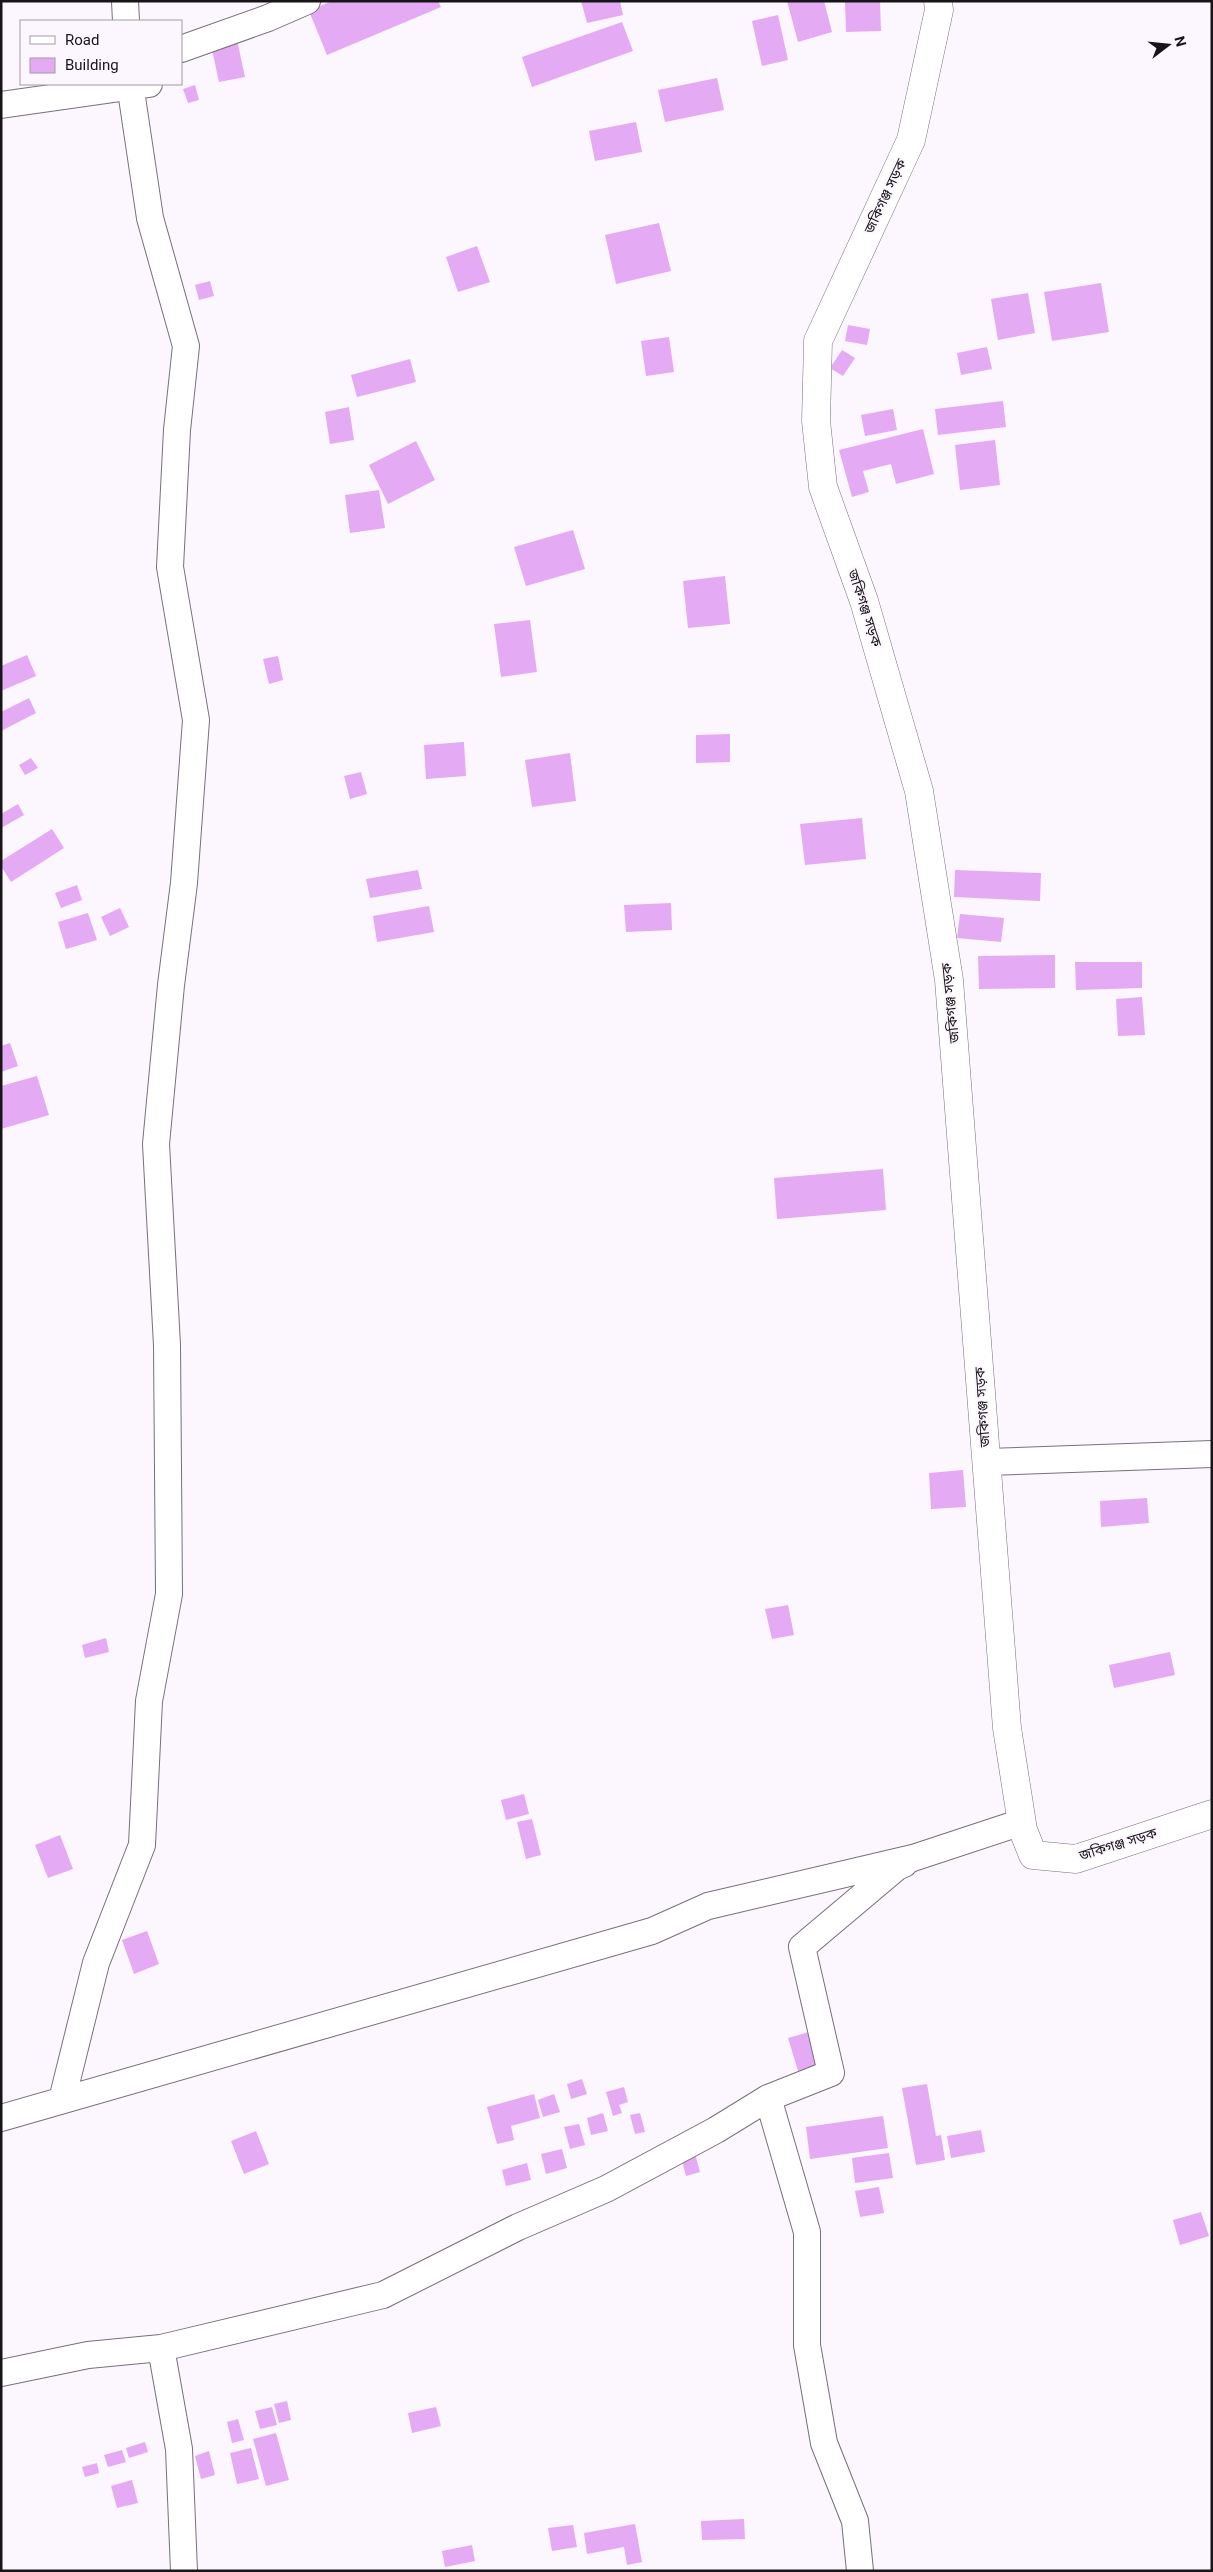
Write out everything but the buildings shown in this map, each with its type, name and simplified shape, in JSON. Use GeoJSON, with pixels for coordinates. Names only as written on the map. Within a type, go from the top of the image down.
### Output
{"type":"FeatureCollection","features":[{"type":"Feature","properties":{"kind":"main road","name":"জকিগঞ্জ সড়ক"},"geometry":{"type":"LineString","coordinates":[[938,1],[939,10],[911,140],[818,341],[816,421],[823,488],[864,601],[919,791],[949,980],[1007,1728],[1022,1826],[1033,1855],[1076,1858],[1212,1814]]}},
{"type":"Feature","properties":{"kind":"street"},"geometry":{"type":"LineString","coordinates":[[125,1],[126,20]]}},
{"type":"Feature","properties":{"kind":"street"},"geometry":{"type":"LineString","coordinates":[[182,49],[268,18],[307,1]]}},
{"type":"Feature","properties":{"kind":"street"},"geometry":{"type":"LineString","coordinates":[[1,105],[137,85],[150,218],[186,346],[177,430],[170,568],[196,720],[184,883],[171,985],[156,1144],[167,1345],[169,1594],[149,1700],[142,1845],[96,1963],[62,2100]]}},
{"type":"Feature","properties":{"kind":"street"},"geometry":{"type":"LineString","coordinates":[[986,1462],[1212,1454]]}},
{"type":"Feature","properties":{"kind":"street"},"geometry":{"type":"LineString","coordinates":[[1,2118],[652,1931],[708,1906],[913,1858],[1022,1826]]}},
{"type":"Feature","properties":{"kind":"street"},"geometry":{"type":"LineString","coordinates":[[1,2373],[88,2355],[161,2348],[382,2295],[518,2227],[606,2189],[716,2130],[768,2098],[831,2073],[802,1947],[897,1867],[1022,1826]]}},
{"type":"Feature","properties":{"kind":"street"},"geometry":{"type":"LineString","coordinates":[[768,2098],[808,2232],[807,2345],[824,2443],[855,2520],[860,2571]]}},
{"type":"Feature","properties":{"kind":"street"},"geometry":{"type":"LineString","coordinates":[[161,2348],[179,2449],[184,2571]]}}]}
